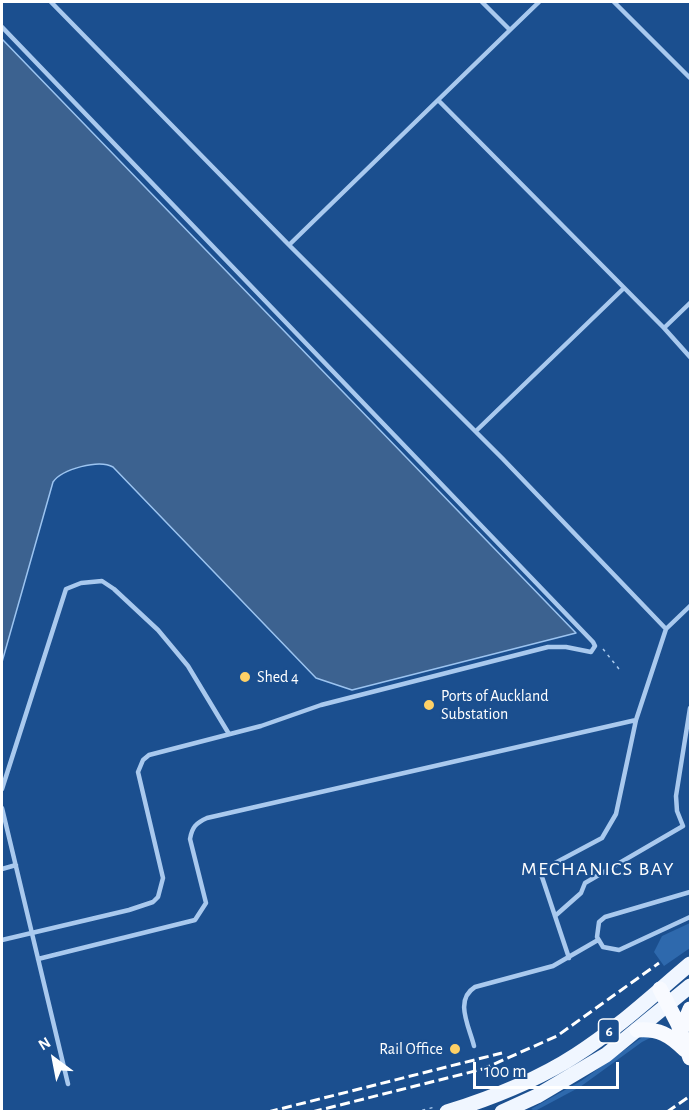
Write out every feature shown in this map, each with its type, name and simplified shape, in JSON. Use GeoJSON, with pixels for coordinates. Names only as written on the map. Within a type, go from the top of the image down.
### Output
{"type":"FeatureCollection","features":[{"type":"Feature","properties":{"kind":"highway"},"geometry":{"type":"LineString","coordinates":[[660,988],[690,1056]]}},
{"type":"Feature","properties":{"kind":"highway"},"geometry":{"type":"LineString","coordinates":[[679,1035],[690,1009]]}},
{"type":"Feature","properties":{"kind":"highway"},"geometry":{"type":"LineString","coordinates":[[637,1030],[651,1029],[665,1034],[679,1035]]}},
{"type":"Feature","properties":{"kind":"main road","name":"6"},"geometry":{"type":"LineString","coordinates":[[447,1112],[509,1090],[553,1069],[595,1042],[690,964]]}},
{"type":"Feature","properties":{"kind":"main road","name":"6"},"geometry":{"type":"LineString","coordinates":[[502,1112],[573,1077],[606,1055],[690,986]]}},
{"type":"Feature","properties":{"kind":"lane"},"geometry":{"type":"LineString","coordinates":[[51,2],[289,245],[476,431],[666,629]]}},
{"type":"Feature","properties":{"kind":"lane"},"geometry":{"type":"LineString","coordinates":[[482,2],[510,30]]}},
{"type":"Feature","properties":{"kind":"lane"},"geometry":{"type":"LineString","coordinates":[[289,245],[539,2]]}},
{"type":"Feature","properties":{"kind":"lane"},"geometry":{"type":"LineString","coordinates":[[614,2],[690,78]]}},
{"type":"Feature","properties":{"kind":"lane"},"geometry":{"type":"LineString","coordinates":[[2,27],[595,646],[591,652],[566,647],[548,647],[321,705],[261,726],[149,755],[139,766],[139,781],[163,878],[158,897],[153,902],[129,910],[2,940]]}},
{"type":"Feature","properties":{"kind":"lane"},"geometry":{"type":"LineString","coordinates":[[438,100],[690,357]]}},
{"type":"Feature","properties":{"kind":"lane"},"geometry":{"type":"LineString","coordinates":[[476,431],[624,288]]}},
{"type":"Feature","properties":{"kind":"lane"},"geometry":{"type":"LineString","coordinates":[[664,328],[690,303]]}},
{"type":"Feature","properties":{"kind":"lane"},"geometry":{"type":"LineString","coordinates":[[2,789],[66,589],[81,584],[102,581],[114,589],[158,630],[188,666],[229,734]]}},
{"type":"Feature","properties":{"kind":"lane"},"geometry":{"type":"LineString","coordinates":[[569,958],[540,871],[602,838],[616,814],[636,720],[666,629],[690,606]]}},
{"type":"Feature","properties":{"kind":"lane"},"geometry":{"type":"LineString","coordinates":[[555,916],[581,893],[585,883],[683,826],[677,811],[676,796],[690,708]]}},
{"type":"Feature","properties":{"kind":"lane"},"geometry":{"type":"LineString","coordinates":[[38,959],[195,920],[206,903],[190,839],[197,822],[207,818],[636,720]]}},
{"type":"Feature","properties":{"kind":"lane"},"geometry":{"type":"LineString","coordinates":[[2,808],[68,1084]]}},
{"type":"Feature","properties":{"kind":"lane"},"geometry":{"type":"LineString","coordinates":[[2,869],[16,865]]}},
{"type":"Feature","properties":{"kind":"lane"},"geometry":{"type":"LineString","coordinates":[[690,892],[605,917],[599,922],[597,928],[598,940],[603,947],[619,950],[690,917]]}},
{"type":"Feature","properties":{"kind":"lane"},"geometry":{"type":"LineString","coordinates":[[474,1046],[463,1005],[466,994],[470,990],[553,966],[598,940]]}},
{"type":"Feature","properties":{"kind":"path"},"geometry":{"type":"LineString","coordinates":[[595,646],[602,648],[619,669]]}},
{"type":"Feature","properties":{"kind":"shaded area"},"geometry":{"type":"Polygon","coordinates":[[[2,39],[576,633],[352,690],[316,678],[113,467],[99,464],[72,469],[53,482],[2,662],[2,39]]]}},
{"type":"Feature","properties":{"kind":"shaded area"},"geometry":{"type":"Polygon","coordinates":[[[690,923],[690,948],[664,966],[654,952],[662,936],[690,923]]]}},
{"type":"Feature","properties":{"kind":"shaded area"},"geometry":{"type":"Polygon","coordinates":[[[656,1035],[642,1042],[580,1087],[535,1111],[531,1109],[581,1081],[644,1036],[656,1035]]]}},
{"type":"Feature","properties":{"kind":"railway"},"geometry":{"type":"LineString","coordinates":[[312,1112],[483,1069],[557,1036],[659,963]]}},
{"type":"Feature","properties":{"kind":"railway"},"geometry":{"type":"LineString","coordinates":[[268,1112],[502,1053]]}},
{"type":"Feature","properties":{"kind":"railway"},"geometry":{"type":"LineString","coordinates":[[667,1112],[690,1096]]}},
{"type":"Feature","properties":{"kind":"place","name":"Shed 4"},"geometry":{"type":"Point","coordinates":[245,677]}},
{"type":"Feature","properties":{"kind":"place","name":"Ports of Auckland Substation"},"geometry":{"type":"Point","coordinates":[429,705]}},
{"type":"Feature","properties":{"kind":"place","name":"Rail Office"},"geometry":{"type":"Point","coordinates":[455,1049]}},
{"type":"Feature","properties":{"kind":"district","name":"MECHANICS BAY"},"geometry":{"type":"Point","coordinates":[598,869]}}]}
